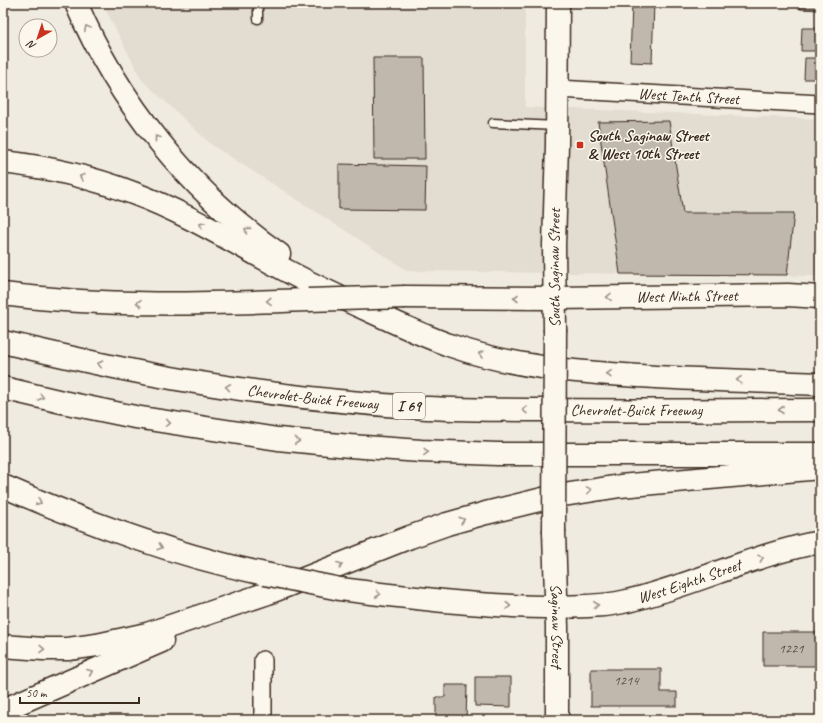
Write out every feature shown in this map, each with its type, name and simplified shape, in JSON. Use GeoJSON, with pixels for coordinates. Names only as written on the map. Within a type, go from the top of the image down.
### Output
{"type":"FeatureCollection","features":[{"type":"Feature","properties":{"kind":"main road"},"geometry":{"type":"LineString","coordinates":[[76,3],[84,23],[120,86],[140,117],[188,175],[239,224],[266,245],[326,286],[361,307]]}},
{"type":"Feature","properties":{"kind":"main road","name":"South Saginaw Street"},"geometry":{"type":"LineString","coordinates":[[554,532],[554,245],[558,89],[558,3]]}},
{"type":"Feature","properties":{"kind":"main road"},"geometry":{"type":"LineString","coordinates":[[3,162],[72,174],[138,194],[192,219],[288,272],[361,307],[454,347],[516,363],[585,372],[820,384]]}},
{"type":"Feature","properties":{"kind":"main road","name":"West Ninth Street"},"geometry":{"type":"LineString","coordinates":[[3,294],[98,303],[168,304],[405,297],[820,297]]}},
{"type":"Feature","properties":{"kind":"main road","name":"Chevrolet-Buick Freeway"},"geometry":{"type":"LineString","coordinates":[[3,342],[143,373],[198,383],[300,397],[355,402],[429,408],[498,410],[820,410]]}},
{"type":"Feature","properties":{"kind":"main road"},"geometry":{"type":"LineString","coordinates":[[3,388],[135,417],[278,439],[350,446],[497,454],[820,454]]}},
{"type":"Feature","properties":{"kind":"main road"},"geometry":{"type":"LineString","coordinates":[[3,646],[43,649],[68,648],[97,645],[148,634],[266,584],[417,534],[486,513],[551,497],[627,485],[820,468]]}},
{"type":"Feature","properties":{"kind":"main road","name":"West Eighth Street"},"geometry":{"type":"LineString","coordinates":[[3,486],[77,517],[164,548],[231,567],[266,584],[340,589],[466,604],[516,607],[557,607],[591,606],[626,602],[771,554],[820,542]]}},
{"type":"Feature","properties":{"kind":"main road","name":"Saginaw Street"},"geometry":{"type":"LineString","coordinates":[[554,532],[557,607],[557,720]]}},
{"type":"Feature","properties":{"kind":"main road"},"geometry":{"type":"LineString","coordinates":[[3,710],[152,646],[266,584]]}},
{"type":"Feature","properties":{"kind":"street","name":"West Tenth Street"},"geometry":{"type":"LineString","coordinates":[[558,89],[820,104]]}},
{"type":"Feature","properties":{"kind":"street"},"geometry":{"type":"LineString","coordinates":[[263,660],[263,720]]}},
{"type":"Feature","properties":{"kind":"lane"},"geometry":{"type":"LineString","coordinates":[[258,3],[258,18]]}},
{"type":"Feature","properties":{"kind":"lane"},"geometry":{"type":"LineString","coordinates":[[493,123],[557,126]]}},
{"type":"Feature","properties":{"kind":"shaded area"},"geometry":{"type":"Polygon","coordinates":[[[102,3],[525,3],[525,107],[820,119],[820,276],[408,271],[212,145],[142,80],[102,3]]]}},
{"type":"Feature","properties":{"kind":"building"},"geometry":{"type":"Polygon","coordinates":[[[632,3],[654,3],[652,63],[630,62],[632,3]]]}},
{"type":"Feature","properties":{"kind":"building"},"geometry":{"type":"Polygon","coordinates":[[[801,3],[820,3],[820,10],[800,9],[801,3]]]}},
{"type":"Feature","properties":{"kind":"building"},"geometry":{"type":"Polygon","coordinates":[[[802,28],[820,28],[820,51],[801,51],[802,28]]]}},
{"type":"Feature","properties":{"kind":"building"},"geometry":{"type":"Polygon","coordinates":[[[373,58],[424,58],[425,159],[374,159],[373,58]]]}},
{"type":"Feature","properties":{"kind":"building"},"geometry":{"type":"Polygon","coordinates":[[[805,58],[820,58],[820,79],[804,79],[805,58]]]}},
{"type":"Feature","properties":{"kind":"building"},"geometry":{"type":"Polygon","coordinates":[[[669,121],[683,213],[794,213],[787,275],[620,274],[598,122],[669,121]]]}},
{"type":"Feature","properties":{"kind":"building"},"geometry":{"type":"Polygon","coordinates":[[[339,164],[426,166],[425,210],[339,209],[339,164]]]}},
{"type":"Feature","properties":{"kind":"building"},"geometry":{"type":"Polygon","coordinates":[[[763,632],[820,632],[820,666],[763,666],[763,632]]]}},
{"type":"Feature","properties":{"kind":"building"},"geometry":{"type":"Polygon","coordinates":[[[591,669],[661,669],[661,692],[677,692],[677,706],[591,706],[591,669]]]}},
{"type":"Feature","properties":{"kind":"building"},"geometry":{"type":"Polygon","coordinates":[[[475,677],[511,677],[511,707],[475,706],[475,677]]]}},
{"type":"Feature","properties":{"kind":"building"},"geometry":{"type":"Polygon","coordinates":[[[445,685],[467,685],[466,720],[447,720],[447,718],[436,717],[436,697],[445,697],[445,685]]]}},
{"type":"Feature","properties":{"kind":"place","name":"South Saginaw Street & West 10th Street"},"geometry":{"type":"Point","coordinates":[580,145]}}]}
